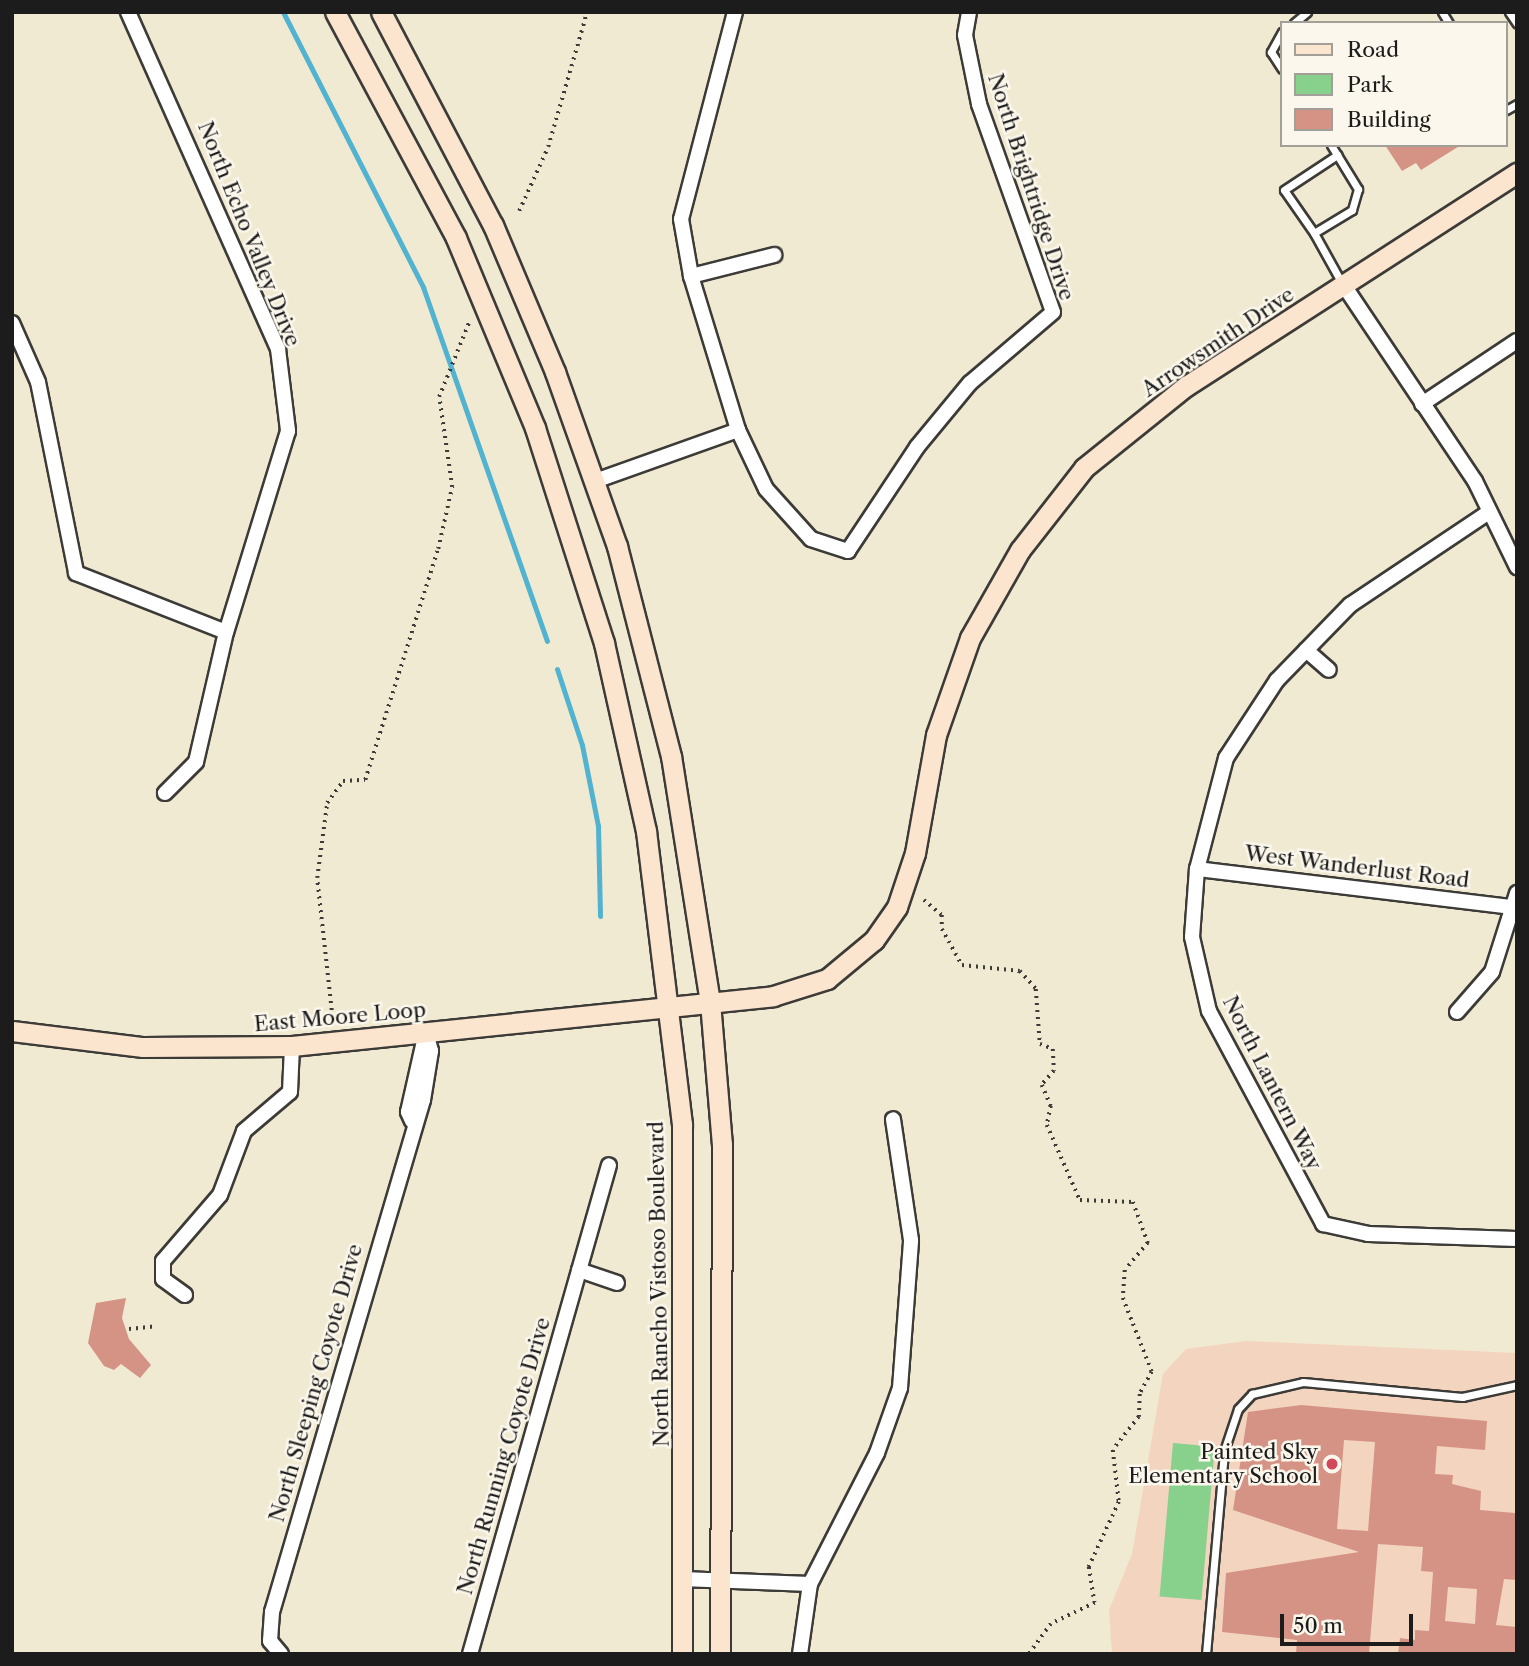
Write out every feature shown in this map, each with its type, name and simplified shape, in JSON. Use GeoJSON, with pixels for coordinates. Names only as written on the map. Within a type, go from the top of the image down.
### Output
{"type":"FeatureCollection","features":[{"type":"Feature","properties":{"kind":"main road","name":"North Rancho Vistoso Boulevard"},"geometry":{"type":"LineString","coordinates":[[335,12],[456,238],[535,428],[580,558],[646,831],[671,1006],[686,1256],[682,1654]]}},
{"type":"Feature","properties":{"kind":"main road"},"geometry":{"type":"LineString","coordinates":[[381,12],[493,225],[595,481],[671,756],[710,1002],[723,1200],[720,1654]]}},
{"type":"Feature","properties":{"kind":"main road","name":"Arrowsmith Drive"},"geometry":{"type":"LineString","coordinates":[[671,1006],[802,988],[827,979],[874,940],[907,884],[936,735],[970,638],[1020,550],[1104,452],[1186,386],[1345,287],[1517,173]]}},
{"type":"Feature","properties":{"kind":"main road","name":"East Moore Loop"},"geometry":{"type":"LineString","coordinates":[[12,1031],[143,1047],[292,1045],[671,1006]]}},
{"type":"Feature","properties":{"kind":"street","name":"North Echo Valley Drive"},"geometry":{"type":"LineString","coordinates":[[128,12],[278,349],[288,431],[226,632],[196,762],[165,793]]}},
{"type":"Feature","properties":{"kind":"street"},"geometry":{"type":"LineString","coordinates":[[595,481],[738,429],[691,276],[681,219],[735,12]]}},
{"type":"Feature","properties":{"kind":"street","name":"North Brightridge Drive"},"geometry":{"type":"LineString","coordinates":[[738,429],[766,488],[811,539],[848,551],[917,447],[970,383],[1053,312],[979,104],[965,35],[969,12]]}},
{"type":"Feature","properties":{"kind":"street"},"geometry":{"type":"LineString","coordinates":[[691,276],[774,256]]}},
{"type":"Feature","properties":{"kind":"street"},"geometry":{"type":"LineString","coordinates":[[1345,287],[1489,512],[1517,567]]}},
{"type":"Feature","properties":{"kind":"street"},"geometry":{"type":"LineString","coordinates":[[12,323],[38,382],[76,573],[226,632]]}},
{"type":"Feature","properties":{"kind":"street"},"geometry":{"type":"LineString","coordinates":[[1422,404],[1517,341]]}},
{"type":"Feature","properties":{"kind":"street","name":"North Lantern Way"},"geometry":{"type":"LineString","coordinates":[[1489,512],[1350,605],[1278,680],[1226,758],[1197,869],[1192,937],[1209,1011],[1323,1224],[1367,1234],[1517,1239]]}},
{"type":"Feature","properties":{"kind":"street"},"geometry":{"type":"LineString","coordinates":[[1306,650],[1329,670]]}},
{"type":"Feature","properties":{"kind":"street","name":"West Wanderlust Road"},"geometry":{"type":"LineString","coordinates":[[1197,869],[1514,900]]}},
{"type":"Feature","properties":{"kind":"street"},"geometry":{"type":"LineString","coordinates":[[1457,1012],[1492,972],[1514,900]]}},
{"type":"Feature","properties":{"kind":"street","name":"North Sleeping Coyote Drive"},"geometry":{"type":"LineString","coordinates":[[281,1654],[270,1641],[272,1612],[412,1121],[425,1092],[431,1051],[426,1032]]}},
{"type":"Feature","properties":{"kind":"street"},"geometry":{"type":"LineString","coordinates":[[185,1295],[163,1279],[163,1261],[220,1195],[244,1131],[290,1092],[292,1045]]}},
{"type":"Feature","properties":{"kind":"street"},"geometry":{"type":"LineString","coordinates":[[800,1654],[810,1584],[877,1453],[900,1388],[911,1240],[893,1119]]}},
{"type":"Feature","properties":{"kind":"street","name":"North Running Coyote Drive"},"geometry":{"type":"LineString","coordinates":[[470,1654],[609,1165]]}},
{"type":"Feature","properties":{"kind":"street"},"geometry":{"type":"LineString","coordinates":[[579,1270],[617,1283]]}},
{"type":"Feature","properties":{"kind":"street"},"geometry":{"type":"LineString","coordinates":[[682,1579],[810,1584]]}},
{"type":"Feature","properties":{"kind":"lane"},"geometry":{"type":"LineString","coordinates":[[1296,18],[1307,12]]}},
{"type":"Feature","properties":{"kind":"lane"},"geometry":{"type":"LineString","coordinates":[[1509,12],[1516,21]]}},
{"type":"Feature","properties":{"kind":"lane"},"geometry":{"type":"LineString","coordinates":[[1280,36],[1271,52],[1280,66]]}},
{"type":"Feature","properties":{"kind":"lane"},"geometry":{"type":"LineString","coordinates":[[1314,233],[1352,210],[1358,189],[1332,147]]}},
{"type":"Feature","properties":{"kind":"lane"},"geometry":{"type":"LineString","coordinates":[[1337,155],[1284,190],[1314,233],[1345,287]]}},
{"type":"Feature","properties":{"kind":"lane"},"geometry":{"type":"LineString","coordinates":[[1206,1654],[1224,1451],[1238,1409],[1252,1394],[1303,1381],[1462,1396],[1517,1385]]}},
{"type":"Feature","properties":{"kind":"path"},"geometry":{"type":"LineString","coordinates":[[519,211],[548,148],[587,12]]}},
{"type":"Feature","properties":{"kind":"path"},"geometry":{"type":"LineString","coordinates":[[334,1042],[317,878],[327,803],[343,781],[365,780],[438,549],[452,487],[439,397],[472,318]]}},
{"type":"Feature","properties":{"kind":"path"},"geometry":{"type":"LineString","coordinates":[[924,900],[942,915],[942,929],[962,965],[1020,971],[1036,989],[1040,1044],[1053,1049],[1054,1072],[1042,1085],[1051,1106],[1047,1125],[1080,1200],[1133,1202],[1148,1243],[1125,1270],[1123,1298],[1152,1372],[1140,1394],[1139,1417],[1113,1450],[1119,1502],[1089,1566],[1095,1602],[1051,1624],[1029,1654]]}},
{"type":"Feature","properties":{"kind":"path"},"geometry":{"type":"LineString","coordinates":[[129,1329],[156,1326]]}},
{"type":"Feature","properties":{"kind":"shaded area","name":"Painted Sky Elementary School"},"geometry":{"type":"Polygon","coordinates":[[[1246,1341],[1517,1353],[1517,1654],[1112,1654],[1109,1610],[1132,1554],[1163,1374],[1186,1349],[1246,1341]]]}},
{"type":"Feature","properties":{"kind":"green space"},"geometry":{"type":"Polygon","coordinates":[[[1173,1443],[1215,1447],[1201,1600],[1160,1596],[1173,1443]]]}},
{"type":"Feature","properties":{"kind":"building"},"geometry":{"type":"Polygon","coordinates":[[[1386,147],[1458,147],[1421,170],[1416,163],[1402,171],[1386,147]]]}},
{"type":"Feature","properties":{"kind":"building"},"geometry":{"type":"Polygon","coordinates":[[[126,1298],[122,1318],[129,1339],[151,1365],[140,1378],[121,1364],[114,1370],[104,1366],[88,1343],[96,1303],[126,1298]]]}},
{"type":"Feature","properties":{"kind":"building"},"geometry":{"type":"Polygon","coordinates":[[[1301,1405],[1487,1421],[1485,1450],[1437,1446],[1435,1474],[1453,1475],[1452,1484],[1481,1491],[1480,1510],[1515,1513],[1517,1580],[1504,1579],[1496,1625],[1517,1627],[1517,1654],[1398,1654],[1400,1638],[1415,1640],[1415,1630],[1429,1631],[1433,1572],[1421,1571],[1423,1547],[1378,1544],[1369,1654],[1296,1654],[1297,1640],[1222,1632],[1226,1573],[1359,1552],[1233,1510],[1248,1412],[1301,1405]],[[1344,1440],[1337,1529],[1368,1531],[1375,1442],[1344,1440]],[[1448,1587],[1445,1621],[1475,1624],[1477,1589],[1448,1587]]]}},
{"type":"Feature","properties":{"kind":"waterway"},"geometry":{"type":"LineString","coordinates":[[283,12],[423,287],[547,641]]}},
{"type":"Feature","properties":{"kind":"waterway"},"geometry":{"type":"LineString","coordinates":[[557,669],[582,745],[598,826],[600,916]]}},
{"type":"Feature","properties":{"kind":"place","name":"Painted Sky Elementary School"},"geometry":{"type":"Point","coordinates":[1332,1464]}}]}
